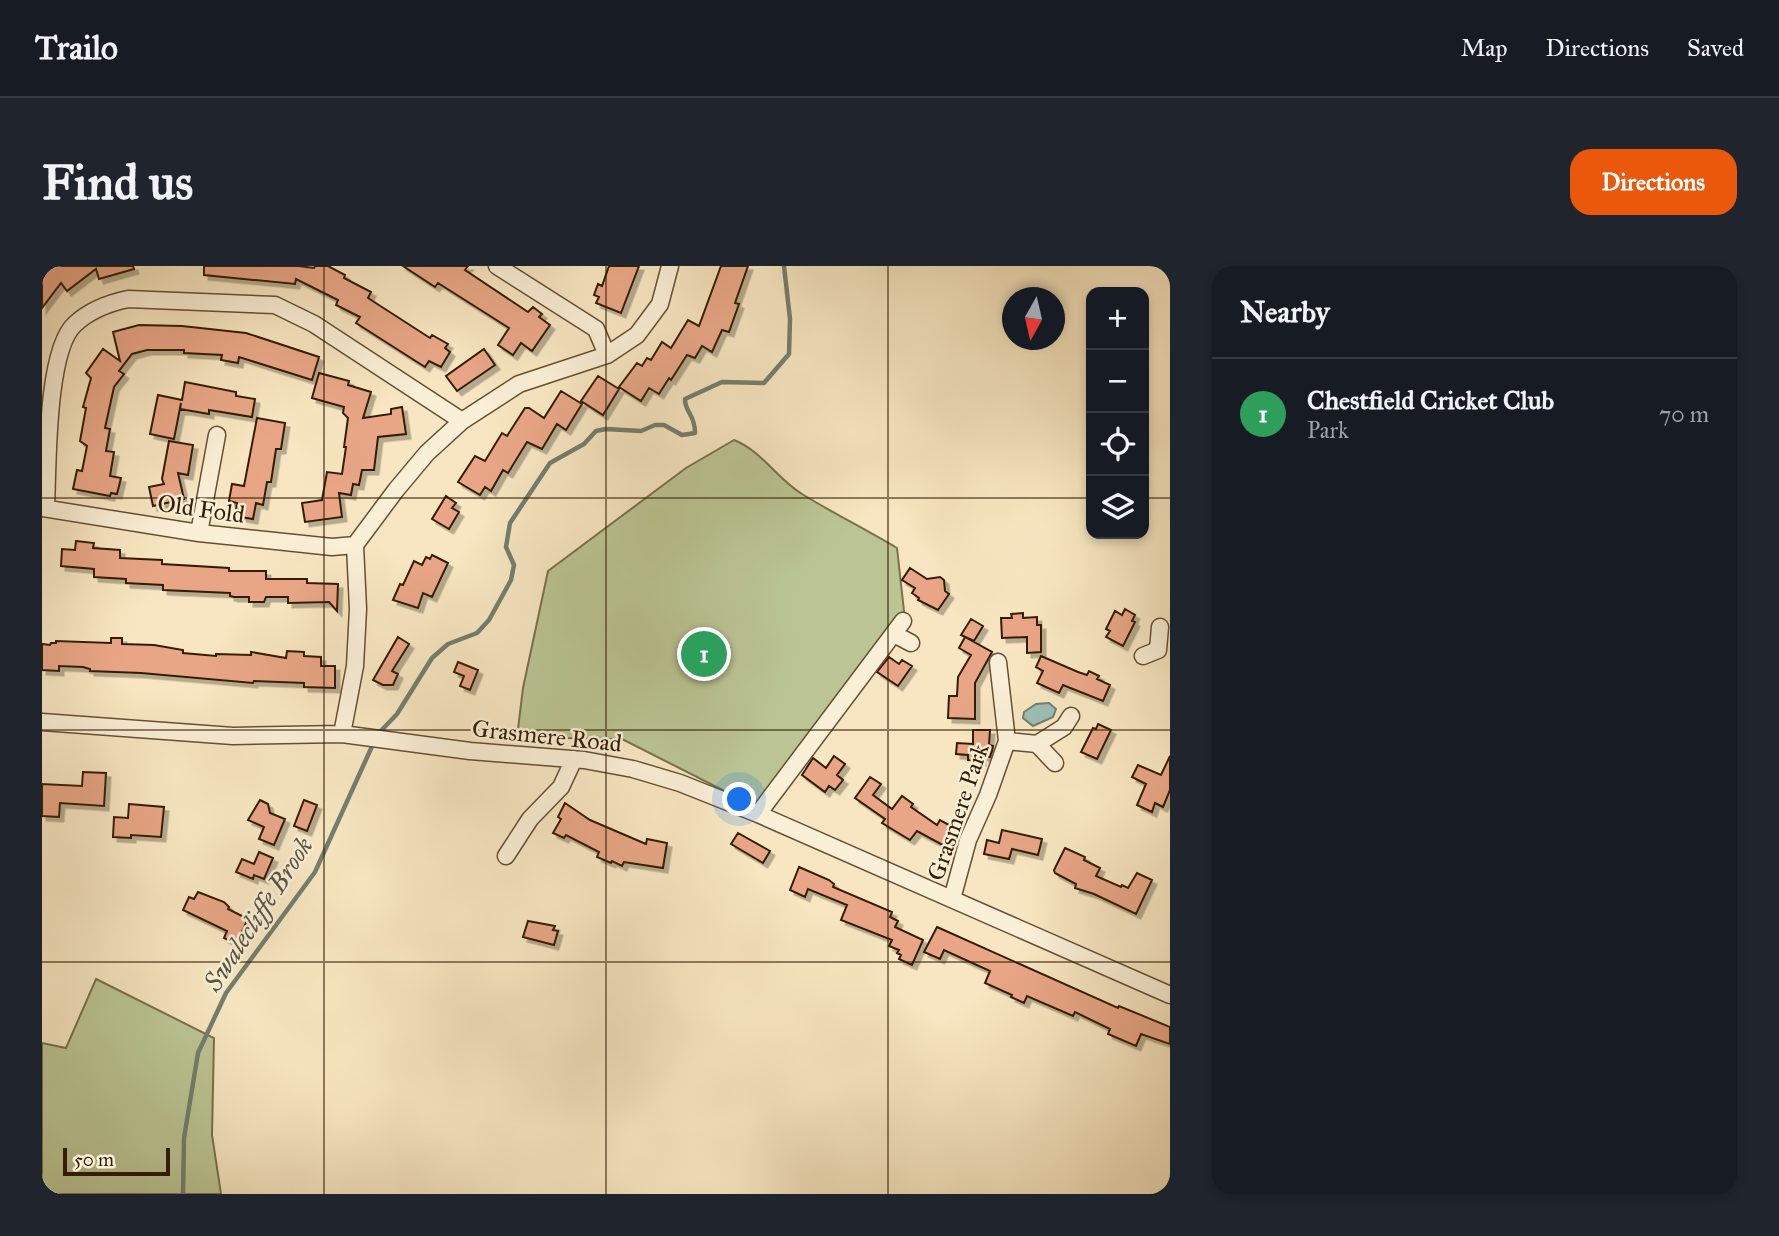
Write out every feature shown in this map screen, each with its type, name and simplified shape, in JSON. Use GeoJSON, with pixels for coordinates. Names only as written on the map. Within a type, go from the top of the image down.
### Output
{"type":"FeatureCollection","features":[{"type":"Feature","properties":{"kind":"street"},"geometry":{"type":"LineString","coordinates":[[497,266],[596,329],[607,355]]}},
{"type":"Feature","properties":{"kind":"street"},"geometry":{"type":"LineString","coordinates":[[342,734],[355,666],[358,609],[355,545],[411,471],[462,421],[519,384],[607,355],[636,335],[660,304],[670,266]]}},
{"type":"Feature","properties":{"kind":"street"},"geometry":{"type":"LineString","coordinates":[[44,508],[53,381],[62,342],[74,324],[107,303],[128,299],[275,306],[314,324],[462,421]]}},
{"type":"Feature","properties":{"kind":"street"},"geometry":{"type":"LineString","coordinates":[[199,533],[221,453],[217,435]]}},
{"type":"Feature","properties":{"kind":"street","name":"Old Fold"},"geometry":{"type":"LineString","coordinates":[[44,508],[199,533],[332,547],[355,545]]}},
{"type":"Feature","properties":{"kind":"street"},"geometry":{"type":"LineString","coordinates":[[758,814],[898,627],[911,643]]}},
{"type":"Feature","properties":{"kind":"street"},"geometry":{"type":"LineString","coordinates":[[1157,655],[1160,627]]}},
{"type":"Feature","properties":{"kind":"street","name":"Grasmere Park"},"geometry":{"type":"LineString","coordinates":[[952,899],[968,840],[988,795],[1007,741],[998,662]]}},
{"type":"Feature","properties":{"kind":"street"},"geometry":{"type":"LineString","coordinates":[[1055,763],[1037,744],[1064,727],[1071,716]]}},
{"type":"Feature","properties":{"kind":"street","name":"Grasmere Road"},"geometry":{"type":"LineString","coordinates":[[42,722],[233,736],[342,734],[387,741],[574,759],[633,769],[668,779],[758,814],[1170,995]]}},
{"type":"Feature","properties":{"kind":"street","name":"Grasmere Park"},"geometry":{"type":"LineString","coordinates":[[1007,741],[1037,744]]}},
{"type":"Feature","properties":{"kind":"street"},"geometry":{"type":"LineString","coordinates":[[506,856],[530,819],[561,787],[574,759]]}},
{"type":"Feature","properties":{"kind":"green space"},"geometry":{"type":"Polygon","coordinates":[[[734,440],[753,451],[802,494],[897,548],[905,620],[758,808],[622,739],[561,738],[518,729],[523,688],[548,571],[686,468],[734,440]]]}},
{"type":"Feature","properties":{"kind":"green space"},"geometry":{"type":"Polygon","coordinates":[[[96,979],[214,1038],[212,1135],[221,1194],[42,1194],[42,1043],[66,1048],[96,979]]]}},
{"type":"Feature","properties":{"kind":"water"},"geometry":{"type":"Polygon","coordinates":[[[1049,703],[1056,709],[1053,717],[1033,726],[1023,718],[1024,712],[1036,704],[1049,703]]]}},
{"type":"Feature","properties":{"kind":"building"},"geometry":{"type":"Polygon","coordinates":[[[51,266],[133,266],[134,269],[99,279],[96,269],[67,291],[61,283],[42,308],[42,277],[51,266]]]}},
{"type":"Feature","properties":{"kind":"building"},"geometry":{"type":"Polygon","coordinates":[[[204,266],[328,266],[371,292],[368,298],[430,338],[432,335],[448,344],[445,348],[450,352],[441,367],[429,361],[425,367],[356,323],[360,317],[336,305],[338,300],[296,279],[295,284],[204,275],[204,266]]]}},
{"type":"Feature","properties":{"kind":"building"},"geometry":{"type":"Polygon","coordinates":[[[403,266],[468,266],[465,270],[528,312],[533,307],[542,314],[539,317],[550,325],[532,351],[521,343],[513,355],[498,345],[509,328],[438,283],[435,287],[403,266]]]}},
{"type":"Feature","properties":{"kind":"building"},"geometry":{"type":"Polygon","coordinates":[[[609,266],[639,266],[621,313],[596,303],[599,297],[594,295],[598,284],[602,286],[609,266]]]}},
{"type":"Feature","properties":{"kind":"building"},"geometry":{"type":"Polygon","coordinates":[[[721,266],[748,266],[735,303],[739,304],[729,332],[722,330],[712,352],[702,346],[695,358],[687,355],[659,394],[649,388],[641,401],[619,387],[637,363],[642,366],[647,358],[651,360],[662,342],[671,348],[688,320],[699,326],[721,266]]]}},
{"type":"Feature","properties":{"kind":"building"},"geometry":{"type":"Polygon","coordinates":[[[139,325],[182,326],[246,333],[319,357],[312,380],[239,357],[238,363],[221,360],[222,355],[184,353],[184,350],[147,350],[132,354],[119,371],[124,374],[114,387],[105,428],[110,429],[106,451],[114,452],[110,476],[121,478],[117,494],[111,493],[110,496],[73,489],[77,470],[82,471],[87,446],[80,441],[86,408],[83,407],[91,378],[86,373],[103,349],[120,361],[113,332],[139,325]]]}},
{"type":"Feature","properties":{"kind":"building"},"geometry":{"type":"Polygon","coordinates":[[[484,349],[495,365],[457,391],[446,376],[484,349]]]}},
{"type":"Feature","properties":{"kind":"building"},"geometry":{"type":"Polygon","coordinates":[[[319,373],[349,381],[348,385],[371,392],[363,418],[391,414],[391,409],[402,407],[406,434],[378,437],[374,470],[362,470],[359,485],[353,484],[351,495],[339,493],[342,517],[305,522],[302,503],[322,500],[327,472],[342,474],[346,447],[348,418],[343,413],[344,407],[312,398],[319,373]]]}},
{"type":"Feature","properties":{"kind":"building"},"geometry":{"type":"Polygon","coordinates":[[[598,376],[619,389],[603,415],[581,401],[598,376]]]}},
{"type":"Feature","properties":{"kind":"building"},"geometry":{"type":"Polygon","coordinates":[[[185,382],[236,392],[236,396],[255,399],[252,417],[209,410],[209,414],[180,409],[181,403],[174,439],[150,434],[158,395],[182,400],[185,382]]]}},
{"type":"Feature","properties":{"kind":"building"},"geometry":{"type":"Polygon","coordinates":[[[561,391],[582,404],[566,430],[557,424],[542,449],[527,442],[508,473],[503,470],[491,491],[485,487],[480,495],[458,482],[475,456],[485,461],[502,433],[507,436],[525,408],[544,418],[561,391]]]}},
{"type":"Feature","properties":{"kind":"building"},"geometry":{"type":"Polygon","coordinates":[[[257,418],[285,423],[281,449],[276,449],[271,482],[267,482],[263,505],[256,503],[253,519],[235,516],[237,503],[229,501],[232,484],[244,486],[257,418]]]}},
{"type":"Feature","properties":{"kind":"building"},"geometry":{"type":"Polygon","coordinates":[[[169,441],[193,445],[188,475],[178,473],[184,499],[153,506],[149,487],[164,484],[162,479],[169,441]]]}},
{"type":"Feature","properties":{"kind":"building"},"geometry":{"type":"Polygon","coordinates":[[[446,496],[456,503],[452,508],[459,512],[449,529],[432,519],[446,496]]]}},
{"type":"Feature","properties":{"kind":"building"},"geometry":{"type":"Polygon","coordinates":[[[76,541],[94,543],[93,548],[120,550],[120,558],[162,560],[162,564],[229,568],[229,571],[266,571],[266,579],[307,579],[307,583],[338,584],[337,611],[329,602],[288,603],[288,597],[266,597],[264,602],[249,602],[249,597],[234,597],[230,596],[230,593],[163,590],[163,585],[126,583],[126,579],[94,577],[94,569],[61,566],[62,549],[75,550],[76,541]]]}},
{"type":"Feature","properties":{"kind":"building"},"geometry":{"type":"Polygon","coordinates":[[[432,555],[448,563],[432,597],[423,593],[418,608],[393,600],[414,561],[422,565],[426,557],[430,559],[432,555]]]}},
{"type":"Feature","properties":{"kind":"building"},"geometry":{"type":"Polygon","coordinates":[[[910,568],[927,579],[940,577],[944,580],[945,591],[949,594],[938,610],[918,600],[912,593],[915,588],[902,580],[910,568]]]}},
{"type":"Feature","properties":{"kind":"building"},"geometry":{"type":"Polygon","coordinates":[[[1125,609],[1135,615],[1132,621],[1135,622],[1123,646],[1106,637],[1110,631],[1106,629],[1115,611],[1122,615],[1125,609]]]}},
{"type":"Feature","properties":{"kind":"building"},"geometry":{"type":"Polygon","coordinates":[[[1023,613],[1023,618],[1037,617],[1037,625],[1041,625],[1041,652],[1027,653],[1027,637],[1002,638],[1001,618],[1012,618],[1011,614],[1023,613]]]}},
{"type":"Feature","properties":{"kind":"building"},"geometry":{"type":"Polygon","coordinates":[[[971,619],[983,626],[974,641],[961,635],[971,619]]]}},
{"type":"Feature","properties":{"kind":"building"},"geometry":{"type":"Polygon","coordinates":[[[398,637],[409,644],[392,671],[398,674],[393,685],[383,685],[373,680],[398,637]]]}},
{"type":"Feature","properties":{"kind":"building"},"geometry":{"type":"Polygon","coordinates":[[[965,637],[992,652],[975,683],[975,719],[948,718],[949,696],[957,696],[958,677],[971,655],[959,648],[965,637]]]}},
{"type":"Feature","properties":{"kind":"building"},"geometry":{"type":"Polygon","coordinates":[[[111,638],[122,638],[122,644],[154,645],[183,650],[183,653],[216,656],[251,655],[251,652],[286,658],[287,651],[304,652],[304,656],[321,657],[321,666],[335,666],[335,688],[304,687],[304,683],[253,683],[90,671],[83,667],[59,666],[59,671],[42,670],[42,644],[50,645],[56,641],[111,643],[111,638]]]}},
{"type":"Feature","properties":{"kind":"building"},"geometry":{"type":"Polygon","coordinates":[[[1041,656],[1078,672],[1087,675],[1089,671],[1099,676],[1097,679],[1110,685],[1103,701],[1063,685],[1059,693],[1037,683],[1043,671],[1036,667],[1041,656]]]}},
{"type":"Feature","properties":{"kind":"building"},"geometry":{"type":"Polygon","coordinates":[[[889,657],[899,664],[902,660],[912,666],[898,686],[877,672],[889,657]]]}},
{"type":"Feature","properties":{"kind":"building"},"geometry":{"type":"Polygon","coordinates":[[[458,662],[478,670],[470,690],[460,686],[464,676],[454,672],[458,662]]]}},
{"type":"Feature","properties":{"kind":"building"},"geometry":{"type":"Polygon","coordinates":[[[1098,724],[1111,730],[1097,759],[1081,752],[1093,728],[1096,729],[1098,724]]]}},
{"type":"Feature","properties":{"kind":"building"},"geometry":{"type":"Polygon","coordinates":[[[973,730],[990,730],[989,745],[993,746],[992,751],[990,757],[981,756],[981,761],[968,760],[968,755],[956,754],[957,743],[973,744],[973,730]]]}},
{"type":"Feature","properties":{"kind":"building"},"geometry":{"type":"Polygon","coordinates":[[[834,756],[845,764],[837,775],[843,780],[835,790],[829,786],[825,792],[802,775],[813,758],[826,768],[834,756]]]}},
{"type":"Feature","properties":{"kind":"building"},"geometry":{"type":"Polygon","coordinates":[[[1170,756],[1170,790],[1163,807],[1155,803],[1152,812],[1137,805],[1146,784],[1132,777],[1138,765],[1161,775],[1170,756]]]}},
{"type":"Feature","properties":{"kind":"building"},"geometry":{"type":"Polygon","coordinates":[[[83,772],[106,773],[104,806],[60,803],[59,817],[42,816],[42,784],[82,786],[83,772]]]}},
{"type":"Feature","properties":{"kind":"building"},"geometry":{"type":"Polygon","coordinates":[[[870,777],[881,784],[873,795],[892,809],[902,796],[913,804],[911,807],[937,825],[940,820],[960,831],[950,849],[917,831],[910,840],[882,823],[885,819],[855,798],[870,777]]]}},
{"type":"Feature","properties":{"kind":"building"},"geometry":{"type":"Polygon","coordinates":[[[260,800],[268,804],[270,813],[285,819],[274,845],[259,839],[264,827],[248,820],[260,800]]]}},
{"type":"Feature","properties":{"kind":"building"},"geometry":{"type":"Polygon","coordinates":[[[304,800],[317,805],[307,831],[294,826],[304,800]]]}},
{"type":"Feature","properties":{"kind":"building"},"geometry":{"type":"Polygon","coordinates":[[[565,803],[590,820],[646,844],[647,839],[667,843],[663,868],[624,862],[622,866],[612,861],[611,863],[597,857],[599,852],[566,835],[564,838],[553,833],[561,819],[558,817],[565,803]]]}},
{"type":"Feature","properties":{"kind":"building"},"geometry":{"type":"Polygon","coordinates":[[[129,804],[164,807],[161,837],[113,837],[114,817],[128,818],[129,804]]]}},
{"type":"Feature","properties":{"kind":"building"},"geometry":{"type":"Polygon","coordinates":[[[1002,830],[1042,839],[1038,855],[1012,849],[1009,859],[984,854],[987,840],[999,843],[1002,830]]]}},
{"type":"Feature","properties":{"kind":"building"},"geometry":{"type":"Polygon","coordinates":[[[738,833],[770,851],[763,863],[731,844],[738,833]]]}},
{"type":"Feature","properties":{"kind":"building"},"geometry":{"type":"Polygon","coordinates":[[[1065,848],[1085,857],[1084,860],[1100,868],[1096,876],[1121,887],[1122,885],[1128,888],[1137,873],[1152,880],[1136,914],[1075,888],[1076,884],[1055,873],[1065,848]]]}},
{"type":"Feature","properties":{"kind":"building"},"geometry":{"type":"Polygon","coordinates":[[[259,852],[273,858],[264,879],[254,875],[253,879],[236,872],[242,859],[254,864],[259,852]]]}},
{"type":"Feature","properties":{"kind":"building"},"geometry":{"type":"Polygon","coordinates":[[[799,867],[829,880],[834,884],[833,887],[892,912],[890,917],[898,921],[895,927],[923,940],[912,965],[899,959],[899,950],[889,946],[892,940],[841,920],[847,905],[808,889],[805,897],[790,890],[799,867]]]}},
{"type":"Feature","properties":{"kind":"building"},"geometry":{"type":"Polygon","coordinates":[[[198,892],[224,902],[228,909],[248,919],[236,944],[224,938],[227,931],[183,910],[189,897],[194,899],[198,892]]]}},
{"type":"Feature","properties":{"kind":"building"},"geometry":{"type":"Polygon","coordinates":[[[528,921],[555,926],[553,930],[558,931],[554,945],[523,937],[528,921]]]}},
{"type":"Feature","properties":{"kind":"building"},"geometry":{"type":"Polygon","coordinates":[[[937,927],[1118,1008],[1119,1006],[1170,1027],[1170,1044],[1141,1034],[1136,1046],[1108,1034],[1110,1029],[1075,1012],[1073,1016],[1027,996],[1024,1003],[1011,997],[1012,995],[985,983],[990,971],[944,950],[940,959],[924,952],[937,927]]]}},
{"type":"Feature","properties":{"kind":"waterway","name":"Swalecliffe Brook"},"geometry":{"type":"LineString","coordinates":[[378,734],[397,714],[432,658],[448,644],[477,633],[489,620],[511,580],[514,565],[506,547],[510,523],[550,463],[584,444],[596,431],[641,431],[655,425],[664,425],[682,435],[695,433],[685,399],[722,382],[764,383],[789,354],[790,319],[784,266]]}},
{"type":"Feature","properties":{"kind":"waterway","name":"Swalecliffe Brook"},"geometry":{"type":"LineString","coordinates":[[183,1194],[184,1138],[198,1053],[226,993],[315,872],[374,742]]}},
{"type":"Feature","properties":{"kind":"place","name":"Chestfield Cricket Club"},"geometry":{"type":"Point","coordinates":[704,654]}}]}
